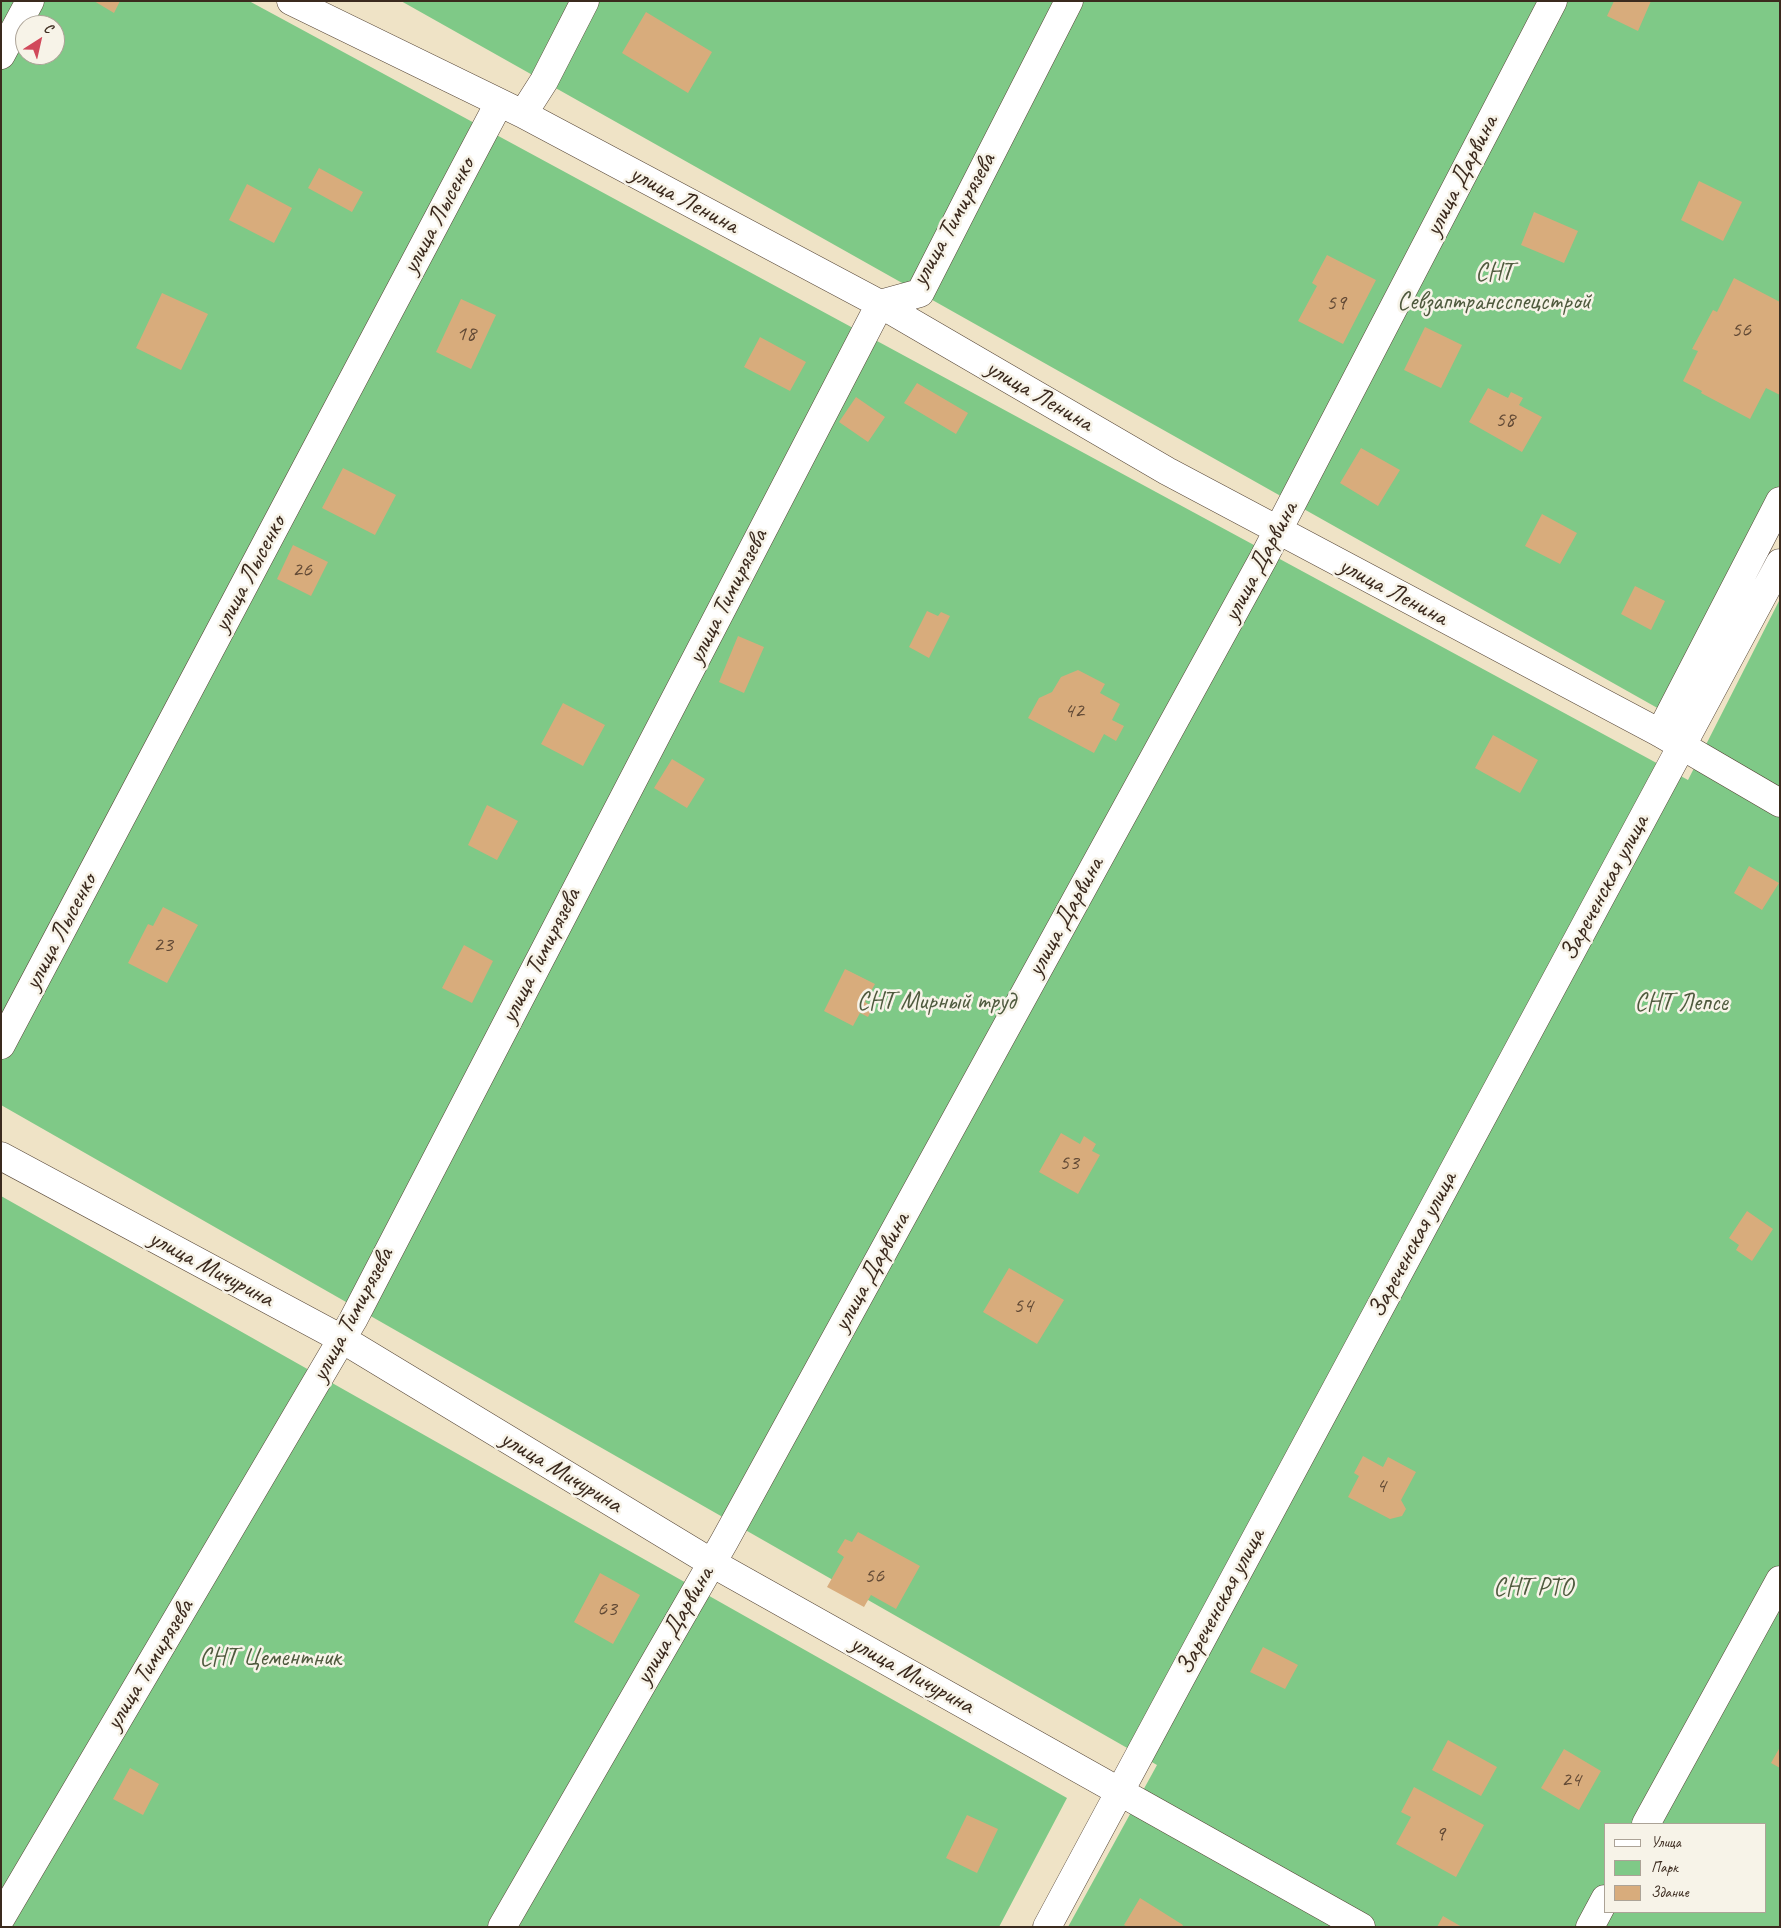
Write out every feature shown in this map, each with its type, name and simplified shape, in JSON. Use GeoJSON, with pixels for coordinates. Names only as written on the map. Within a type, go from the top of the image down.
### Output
{"type":"FeatureCollection","features":[{"type":"Feature","properties":{"kind":"street"},"geometry":{"type":"LineString","coordinates":[[1,56],[30,1]]}},
{"type":"Feature","properties":{"kind":"street","name":"улица Ленина"},"geometry":{"type":"LineString","coordinates":[[291,1],[511,109],[880,304],[1167,471],[1671,740],[1780,803]]}},
{"type":"Feature","properties":{"kind":"street","name":"улица Лысенко"},"geometry":{"type":"LineString","coordinates":[[1,1045],[511,109],[544,81],[585,1]]}},
{"type":"Feature","properties":{"kind":"street","name":"улица Тимирязева"},"geometry":{"type":"LineString","coordinates":[[1,1918],[342,1339],[880,304],[920,293],[1069,1]]}},
{"type":"Feature","properties":{"kind":"street","name":"улица Дарвина"},"geometry":{"type":"LineString","coordinates":[[502,1927],[712,1563],[1278,530],[1553,1]]}},
{"type":"Feature","properties":{"kind":"street"},"geometry":{"type":"LineString","coordinates":[[1671,740],[1780,501]]}},
{"type":"Feature","properties":{"kind":"street","name":"Зареченская улица"},"geometry":{"type":"LineString","coordinates":[[1047,1927],[1671,740],[1780,563]]}},
{"type":"Feature","properties":{"kind":"street","name":"улица Мичурина"},"geometry":{"type":"LineString","coordinates":[[1,1156],[342,1339],[712,1563],[1361,1927]]}},
{"type":"Feature","properties":{"kind":"street"},"geometry":{"type":"LineString","coordinates":[[1647,1823],[1780,1580]]}},
{"type":"Feature","properties":{"kind":"street"},"geometry":{"type":"LineString","coordinates":[[1590,1927],[1604,1902]]}},
{"type":"Feature","properties":{"kind":"green space","name":"СНТ Мирный труд"},"geometry":{"type":"Polygon","coordinates":[[[1,1],[249,1],[1688,780],[1780,599],[1780,1927],[1068,1927],[1157,1765],[1,1105],[1,1]]]}},
{"type":"Feature","properties":{"kind":"green space","name":"СНТ Севзаптрансспецстрой"},"geometry":{"type":"Polygon","coordinates":[[[401,1],[1780,1],[1780,484],[1661,710],[401,1]]]}},
{"type":"Feature","properties":{"kind":"green space","name":"СНТ Цементник"},"geometry":{"type":"Polygon","coordinates":[[[1,1196],[1067,1798],[999,1927],[1,1927],[1,1196]]]}},
{"type":"Feature","properties":{"kind":"building"},"geometry":{"type":"Polygon","coordinates":[[[94,1],[120,1],[114,13],[94,1]]]}},
{"type":"Feature","properties":{"kind":"building"},"geometry":{"type":"Polygon","coordinates":[[[1614,1],[1651,1],[1638,31],[1607,16],[1614,1]]]}},
{"type":"Feature","properties":{"kind":"building"},"geometry":{"type":"Polygon","coordinates":[[[646,12],[712,52],[688,93],[622,53],[646,12]]]}},
{"type":"Feature","properties":{"kind":"building"},"geometry":{"type":"Polygon","coordinates":[[[319,168],[363,192],[352,212],[308,188],[319,168]]]}},
{"type":"Feature","properties":{"kind":"building"},"geometry":{"type":"Polygon","coordinates":[[[1699,181],[1742,202],[1723,241],[1681,220],[1699,181]]]}},
{"type":"Feature","properties":{"kind":"building"},"geometry":{"type":"Polygon","coordinates":[[[247,184],[292,208],[274,243],[229,220],[247,184]]]}},
{"type":"Feature","properties":{"kind":"building"},"geometry":{"type":"Polygon","coordinates":[[[1534,212],[1578,231],[1564,263],[1521,245],[1534,212]]]}},
{"type":"Feature","properties":{"kind":"building"},"geometry":{"type":"Polygon","coordinates":[[[1327,255],[1376,280],[1343,344],[1298,321],[1317,286],[1312,283],[1327,255]]]}},
{"type":"Feature","properties":{"kind":"building"},"geometry":{"type":"Polygon","coordinates":[[[1734,278],[1780,302],[1780,395],[1766,388],[1750,419],[1701,393],[1702,391],[1683,381],[1698,351],[1692,349],[1713,310],[1717,312],[1734,278]]]}},
{"type":"Feature","properties":{"kind":"building"},"geometry":{"type":"Polygon","coordinates":[[[162,293],[208,314],[181,370],[136,348],[162,293]]]}},
{"type":"Feature","properties":{"kind":"building"},"geometry":{"type":"Polygon","coordinates":[[[461,299],[496,315],[471,369],[436,352],[461,299]]]}},
{"type":"Feature","properties":{"kind":"building"},"geometry":{"type":"Polygon","coordinates":[[[1425,327],[1462,345],[1441,388],[1404,370],[1425,327]]]}},
{"type":"Feature","properties":{"kind":"building"},"geometry":{"type":"Polygon","coordinates":[[[760,337],[806,362],[790,391],[744,367],[760,337]]]}},
{"type":"Feature","properties":{"kind":"building"},"geometry":{"type":"Polygon","coordinates":[[[917,383],[968,413],[956,434],[904,403],[917,383]]]}},
{"type":"Feature","properties":{"kind":"building"},"geometry":{"type":"Polygon","coordinates":[[[1488,388],[1508,398],[1511,392],[1523,398],[1519,405],[1542,417],[1522,452],[1469,422],[1488,388]]]}},
{"type":"Feature","properties":{"kind":"building"},"geometry":{"type":"Polygon","coordinates":[[[856,397],[885,417],[868,442],[839,422],[856,397]]]}},
{"type":"Feature","properties":{"kind":"building"},"geometry":{"type":"Polygon","coordinates":[[[1361,448],[1400,470],[1378,506],[1340,483],[1361,448]]]}},
{"type":"Feature","properties":{"kind":"building"},"geometry":{"type":"Polygon","coordinates":[[[343,468],[396,495],[375,535],[322,508],[343,468]]]}},
{"type":"Feature","properties":{"kind":"building"},"geometry":{"type":"Polygon","coordinates":[[[1542,514],[1577,533],[1560,564],[1525,546],[1542,514]]]}},
{"type":"Feature","properties":{"kind":"building"},"geometry":{"type":"Polygon","coordinates":[[[293,545],[328,562],[311,596],[277,579],[293,545]]]}},
{"type":"Feature","properties":{"kind":"building"},"geometry":{"type":"Polygon","coordinates":[[[1635,586],[1665,601],[1651,630],[1621,614],[1635,586]]]}},
{"type":"Feature","properties":{"kind":"building"},"geometry":{"type":"Polygon","coordinates":[[[927,611],[938,616],[941,612],[950,616],[929,658],[909,647],[927,611]]]}},
{"type":"Feature","properties":{"kind":"building"},"geometry":{"type":"Polygon","coordinates":[[[738,636],[764,647],[744,693],[719,682],[738,636]]]}},
{"type":"Feature","properties":{"kind":"building"},"geometry":{"type":"Polygon","coordinates":[[[1078,670],[1105,684],[1100,693],[1120,704],[1112,720],[1124,726],[1116,741],[1104,734],[1094,753],[1028,718],[1039,698],[1052,692],[1061,677],[1078,670]]]}},
{"type":"Feature","properties":{"kind":"building"},"geometry":{"type":"Polygon","coordinates":[[[563,703],[605,725],[583,766],[541,744],[563,703]]]}},
{"type":"Feature","properties":{"kind":"building"},"geometry":{"type":"Polygon","coordinates":[[[1493,735],[1538,760],[1520,793],[1475,768],[1493,735]]]}},
{"type":"Feature","properties":{"kind":"building"},"geometry":{"type":"Polygon","coordinates":[[[672,759],[705,779],[687,808],[654,788],[672,759]]]}},
{"type":"Feature","properties":{"kind":"building"},"geometry":{"type":"Polygon","coordinates":[[[487,805],[518,821],[497,860],[468,845],[487,805]]]}},
{"type":"Feature","properties":{"kind":"building"},"geometry":{"type":"Polygon","coordinates":[[[1749,866],[1779,883],[1762,910],[1734,893],[1749,866]]]}},
{"type":"Feature","properties":{"kind":"building"},"geometry":{"type":"Polygon","coordinates":[[[163,907],[198,925],[167,983],[128,963],[148,924],[153,926],[163,907]]]}},
{"type":"Feature","properties":{"kind":"building"},"geometry":{"type":"Polygon","coordinates":[[[464,945],[493,961],[472,1003],[442,988],[464,945]]]}},
{"type":"Feature","properties":{"kind":"building"},"geometry":{"type":"Polygon","coordinates":[[[845,969],[875,984],[865,1002],[873,1007],[868,1017],[860,1013],[853,1026],[824,1011],[845,969]]]}},
{"type":"Feature","properties":{"kind":"building"},"geometry":{"type":"Polygon","coordinates":[[[1061,1133],[1080,1144],[1084,1136],[1096,1144],[1092,1151],[1100,1155],[1078,1194],[1039,1172],[1061,1133]]]}},
{"type":"Feature","properties":{"kind":"building"},"geometry":{"type":"Polygon","coordinates":[[[1747,1211],[1773,1229],[1752,1261],[1736,1250],[1739,1245],[1729,1238],[1747,1211]]]}},
{"type":"Feature","properties":{"kind":"building"},"geometry":{"type":"Polygon","coordinates":[[[1009,1268],[1064,1300],[1037,1344],[983,1312],[1009,1268]]]}},
{"type":"Feature","properties":{"kind":"building"},"geometry":{"type":"Polygon","coordinates":[[[1363,1456],[1383,1467],[1388,1457],[1416,1472],[1401,1500],[1406,1509],[1402,1516],[1390,1519],[1348,1497],[1359,1476],[1354,1473],[1363,1456]]]}},
{"type":"Feature","properties":{"kind":"building"},"geometry":{"type":"Polygon","coordinates":[[[858,1532],[920,1566],[896,1609],[871,1595],[864,1607],[827,1587],[844,1557],[837,1552],[845,1539],[852,1542],[858,1532]]]}},
{"type":"Feature","properties":{"kind":"building"},"geometry":{"type":"Polygon","coordinates":[[[600,1573],[640,1595],[613,1644],[574,1622],[600,1573]]]}},
{"type":"Feature","properties":{"kind":"building"},"geometry":{"type":"Polygon","coordinates":[[[1263,1647],[1298,1665],[1285,1689],[1250,1672],[1263,1647]]]}},
{"type":"Feature","properties":{"kind":"building"},"geometry":{"type":"Polygon","coordinates":[[[1448,1740],[1497,1767],[1481,1796],[1432,1770],[1448,1740]]]}},
{"type":"Feature","properties":{"kind":"building"},"geometry":{"type":"Polygon","coordinates":[[[1780,1747],[1780,1768],[1771,1763],[1780,1747]]]}},
{"type":"Feature","properties":{"kind":"building"},"geometry":{"type":"Polygon","coordinates":[[[1564,1749],[1601,1771],[1579,1810],[1541,1788],[1564,1749]]]}},
{"type":"Feature","properties":{"kind":"building"},"geometry":{"type":"Polygon","coordinates":[[[130,1768],[159,1784],[143,1815],[113,1799],[130,1768]]]}},
{"type":"Feature","properties":{"kind":"building"},"geometry":{"type":"Polygon","coordinates":[[[1414,1787],[1484,1825],[1456,1877],[1396,1844],[1411,1817],[1401,1812],[1414,1787]]]}},
{"type":"Feature","properties":{"kind":"building"},"geometry":{"type":"Polygon","coordinates":[[[967,1815],[998,1829],[977,1873],[946,1858],[967,1815]]]}},
{"type":"Feature","properties":{"kind":"building"},"geometry":{"type":"Polygon","coordinates":[[[1140,1898],[1183,1925],[1182,1927],[1128,1927],[1124,1925],[1140,1898]]]}},
{"type":"Feature","properties":{"kind":"building"},"geometry":{"type":"Polygon","coordinates":[[[1443,1916],[1462,1927],[1437,1927],[1443,1916]]]}},
{"type":"Feature","properties":{"kind":"park label","name":"СНТ Лепсе"},"geometry":{"type":"Point","coordinates":[1681,1003]}},
{"type":"Feature","properties":{"kind":"park label","name":"СНТ РТО"},"geometry":{"type":"Point","coordinates":[1533,1588]}}]}
